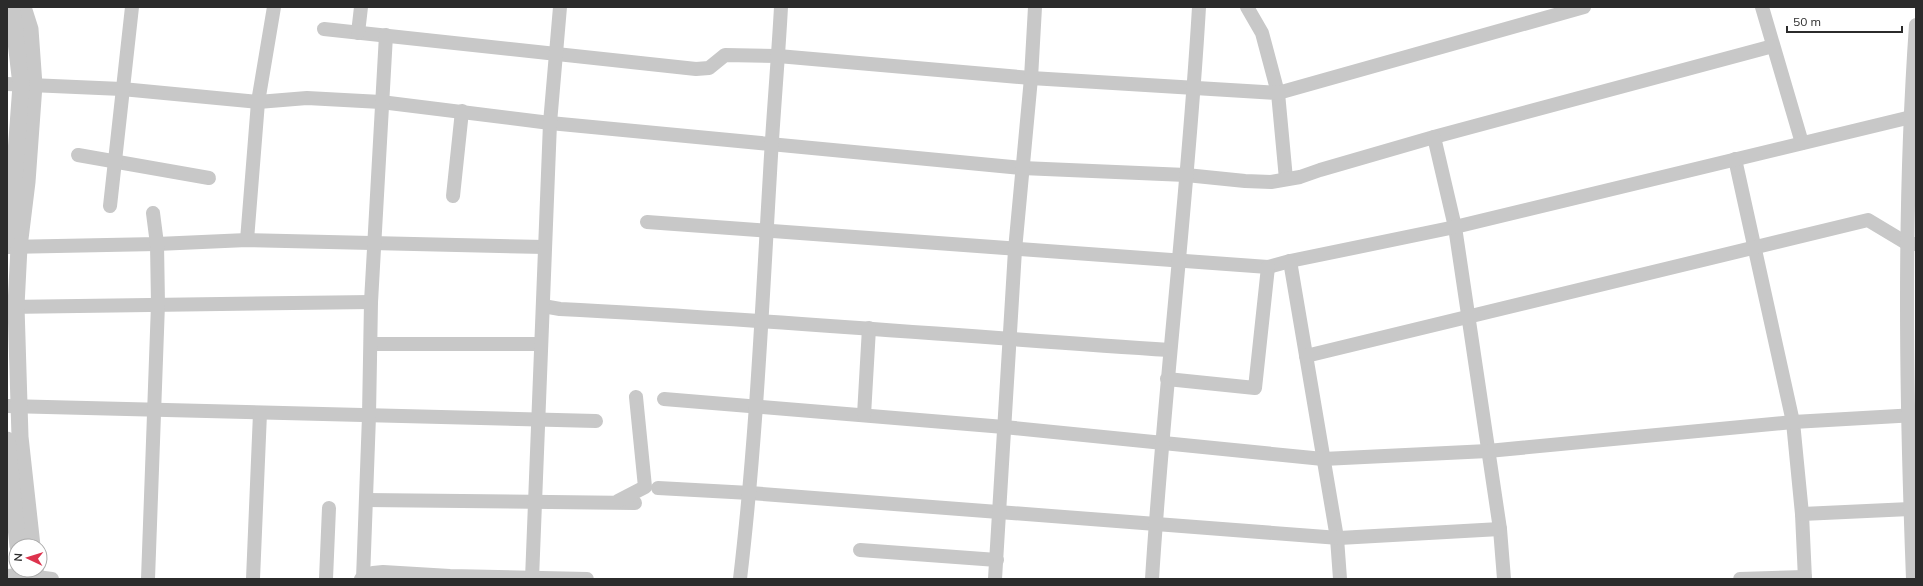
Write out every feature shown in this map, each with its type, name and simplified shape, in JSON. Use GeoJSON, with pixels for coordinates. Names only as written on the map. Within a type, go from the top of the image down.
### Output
{"type":"FeatureCollection","features":[{"type":"Feature","properties":{"kind":"street"},"geometry":{"type":"LineString","coordinates":[[11,244],[28,182],[21,85],[12,30],[12,7]]}},
{"type":"Feature","properties":{"kind":"street"},"geometry":{"type":"LineString","coordinates":[[23,7],[30,29],[21,85],[11,180],[11,307],[13,406],[31,538]]}},
{"type":"Feature","properties":{"kind":"street"},"geometry":{"type":"LineString","coordinates":[[110,206],[132,7]]}},
{"type":"Feature","properties":{"kind":"street"},"geometry":{"type":"LineString","coordinates":[[247,240],[258,102],[274,7]]}},
{"type":"Feature","properties":{"kind":"street"},"geometry":{"type":"LineString","coordinates":[[358,33],[361,7]]}},
{"type":"Feature","properties":{"kind":"street"},"geometry":{"type":"LineString","coordinates":[[532,578],[550,123],[560,7]]}},
{"type":"Feature","properties":{"kind":"street"},"geometry":{"type":"LineString","coordinates":[[740,579],[750,493],[763,320],[781,7]]}},
{"type":"Feature","properties":{"kind":"street"},"geometry":{"type":"LineString","coordinates":[[996,579],[1015,250],[1031,78],[1035,7]]}},
{"type":"Feature","properties":{"kind":"street"},"geometry":{"type":"LineString","coordinates":[[1152,579],[1161,443],[1179,261],[1194,88],[1199,7]]}},
{"type":"Feature","properties":{"kind":"street"},"geometry":{"type":"LineString","coordinates":[[1247,7],[1262,33],[1278,93],[1286,179]]}},
{"type":"Feature","properties":{"kind":"street"},"geometry":{"type":"LineString","coordinates":[[324,29],[696,69],[710,68],[725,55],[778,56],[1031,78],[1278,93],[1584,7]]}},
{"type":"Feature","properties":{"kind":"street"},"geometry":{"type":"LineString","coordinates":[[1762,7],[1802,143]]}},
{"type":"Feature","properties":{"kind":"street"},"geometry":{"type":"LineString","coordinates":[[1913,579],[1910,509],[1913,474],[1913,160],[1911,117],[1914,86],[1916,25]]}},
{"type":"Feature","properties":{"kind":"street"},"geometry":{"type":"LineString","coordinates":[[386,35],[381,102],[371,302],[369,416],[363,578],[373,573],[383,572],[449,577],[587,579]]}},
{"type":"Feature","properties":{"kind":"street"},"geometry":{"type":"LineString","coordinates":[[21,85],[122,89],[258,102],[307,98],[381,102],[550,123],[1022,168],[1186,175],[1244,181],[1272,182],[1300,177],[1434,137],[1773,46]]}},
{"type":"Feature","properties":{"kind":"street"},"geometry":{"type":"LineString","coordinates":[[453,196],[462,111]]}},
{"type":"Feature","properties":{"kind":"street"},"geometry":{"type":"LineString","coordinates":[[647,222],[1015,250],[1268,267],[1290,261],[1455,227],[1911,117]]}},
{"type":"Feature","properties":{"kind":"street"},"geometry":{"type":"LineString","coordinates":[[1434,137],[1455,227],[1500,529],[1504,579]]}},
{"type":"Feature","properties":{"kind":"street"},"geometry":{"type":"LineString","coordinates":[[78,155],[209,178]]}},
{"type":"Feature","properties":{"kind":"street"},"geometry":{"type":"LineString","coordinates":[[1735,159],[1793,422],[1802,514],[1805,578],[1740,579]]}},
{"type":"Feature","properties":{"kind":"street"},"geometry":{"type":"LineString","coordinates":[[148,579],[158,304],[157,244],[153,213]]}},
{"type":"Feature","properties":{"kind":"street"},"geometry":{"type":"LineString","coordinates":[[1306,356],[1868,220],[1912,244]]}},
{"type":"Feature","properties":{"kind":"street"},"geometry":{"type":"LineString","coordinates":[[11,244],[157,244],[247,240],[544,247]]}},
{"type":"Feature","properties":{"kind":"street"},"geometry":{"type":"LineString","coordinates":[[1290,261],[1337,538],[1340,579]]}},
{"type":"Feature","properties":{"kind":"street"},"geometry":{"type":"LineString","coordinates":[[1167,379],[1255,388],[1268,267]]}},
{"type":"Feature","properties":{"kind":"street"},"geometry":{"type":"LineString","coordinates":[[11,307],[371,302]]}},
{"type":"Feature","properties":{"kind":"street"},"geometry":{"type":"LineString","coordinates":[[543,306],[560,309],[763,320],[1009,340],[1170,350]]}},
{"type":"Feature","properties":{"kind":"street"},"geometry":{"type":"LineString","coordinates":[[864,415],[869,328]]}},
{"type":"Feature","properties":{"kind":"street"},"geometry":{"type":"LineString","coordinates":[[371,344],[541,344]]}},
{"type":"Feature","properties":{"kind":"street"},"geometry":{"type":"LineString","coordinates":[[618,501],[644,487],[636,397]]}},
{"type":"Feature","properties":{"kind":"street"},"geometry":{"type":"LineString","coordinates":[[664,399],[1004,426],[1323,459],[1488,451],[1793,422],[1913,415]]}},
{"type":"Feature","properties":{"kind":"street"},"geometry":{"type":"LineString","coordinates":[[13,406],[155,411],[596,421]]}},
{"type":"Feature","properties":{"kind":"street"},"geometry":{"type":"LineString","coordinates":[[253,579],[260,413]]}},
{"type":"Feature","properties":{"kind":"street"},"geometry":{"type":"LineString","coordinates":[[7,440],[10,497],[17,538]]}},
{"type":"Feature","properties":{"kind":"street"},"geometry":{"type":"LineString","coordinates":[[658,488],[750,493],[1337,538],[1500,529]]}},
{"type":"Feature","properties":{"kind":"street"},"geometry":{"type":"LineString","coordinates":[[366,500],[535,500],[618,501],[635,503]]}},
{"type":"Feature","properties":{"kind":"street"},"geometry":{"type":"LineString","coordinates":[[326,579],[329,508]]}},
{"type":"Feature","properties":{"kind":"street"},"geometry":{"type":"LineString","coordinates":[[1802,514],[1910,509]]}},
{"type":"Feature","properties":{"kind":"street"},"geometry":{"type":"LineString","coordinates":[[860,550],[997,560]]}}]}
